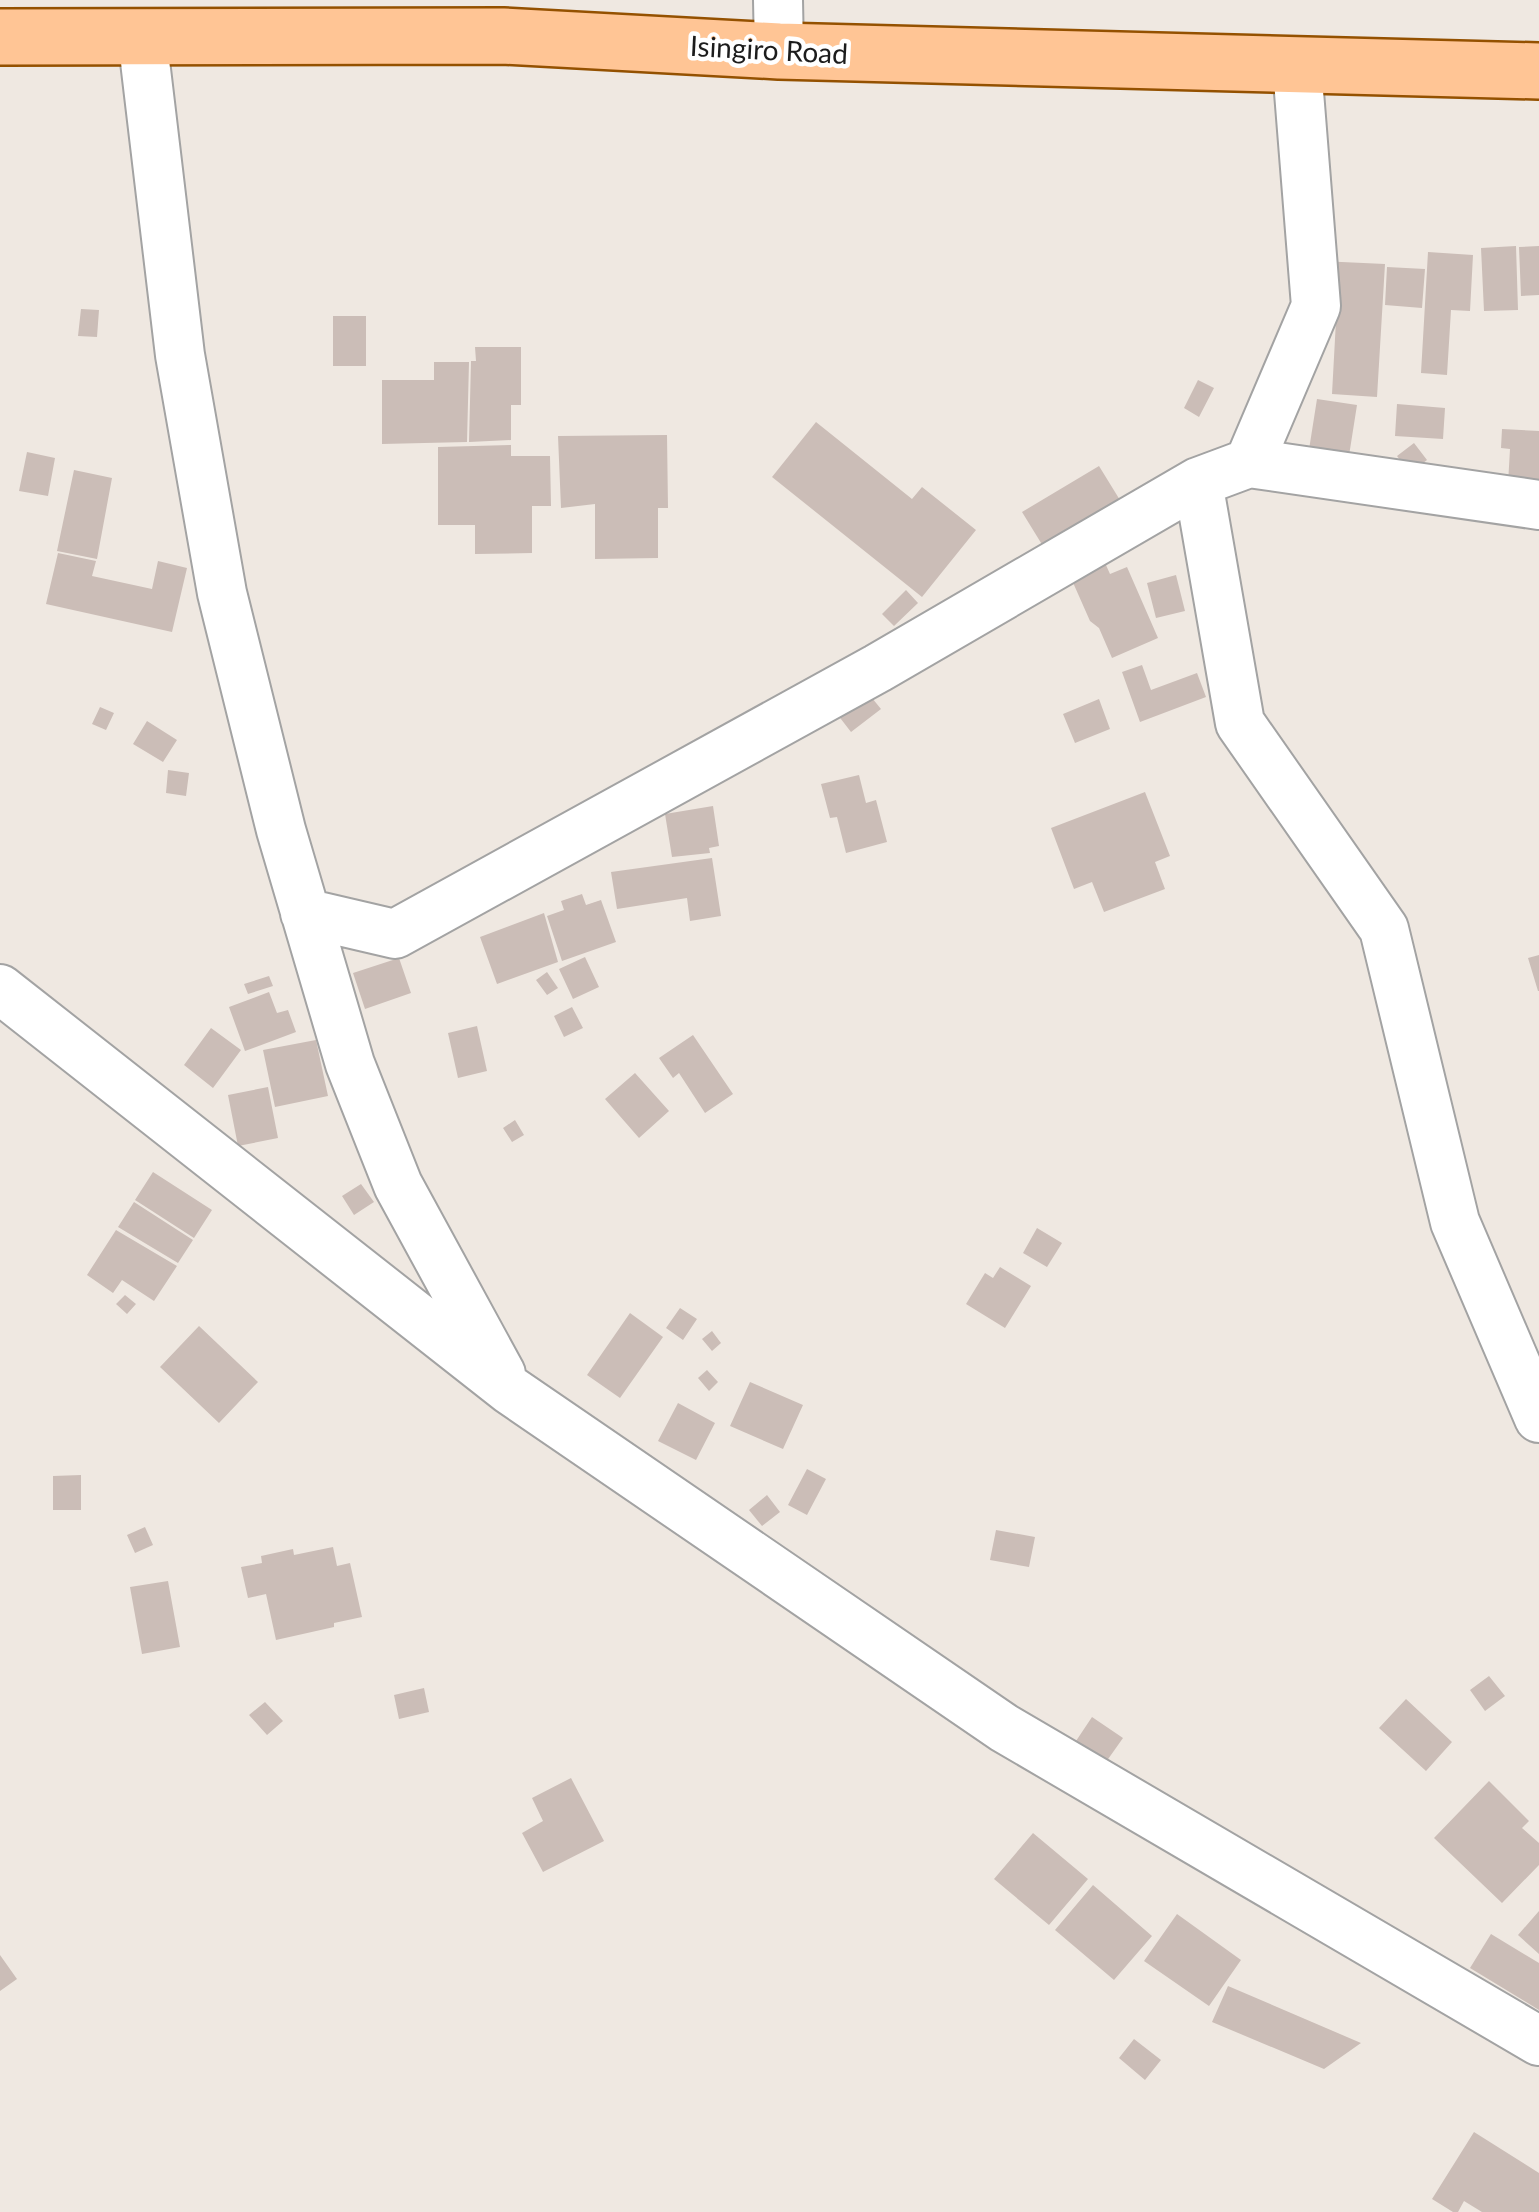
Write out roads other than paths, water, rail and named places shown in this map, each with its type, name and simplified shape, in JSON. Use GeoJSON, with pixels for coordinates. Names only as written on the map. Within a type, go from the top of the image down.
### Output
{"type":"FeatureCollection","features":[{"type":"Feature","properties":{"kind":"main road","name":"Isingiro Road"},"geometry":{"type":"LineString","coordinates":[[0,38],[503,36],[779,26],[1297,66],[1539,71]]}},
{"type":"Feature","properties":{"kind":"street"},"geometry":{"type":"LineString","coordinates":[[142,36],[180,355],[222,592],[281,830],[350,1064],[398,1185],[510,1390]]}},
{"type":"Feature","properties":{"kind":"street"},"geometry":{"type":"LineString","coordinates":[[1249,463],[1316,306],[1297,66]]}},
{"type":"Feature","properties":{"kind":"street"},"geometry":{"type":"LineString","coordinates":[[306,913],[396,934],[878,668],[1198,482],[1249,463],[1539,505]]}},
{"type":"Feature","properties":{"kind":"street"},"geometry":{"type":"LineString","coordinates":[[1198,482],[1240,723],[1384,929],[1455,1222],[1539,1418]]}},
{"type":"Feature","properties":{"kind":"street"},"geometry":{"type":"LineString","coordinates":[[0,989],[510,1390],[1004,1728],[1539,2041]]}}]}
